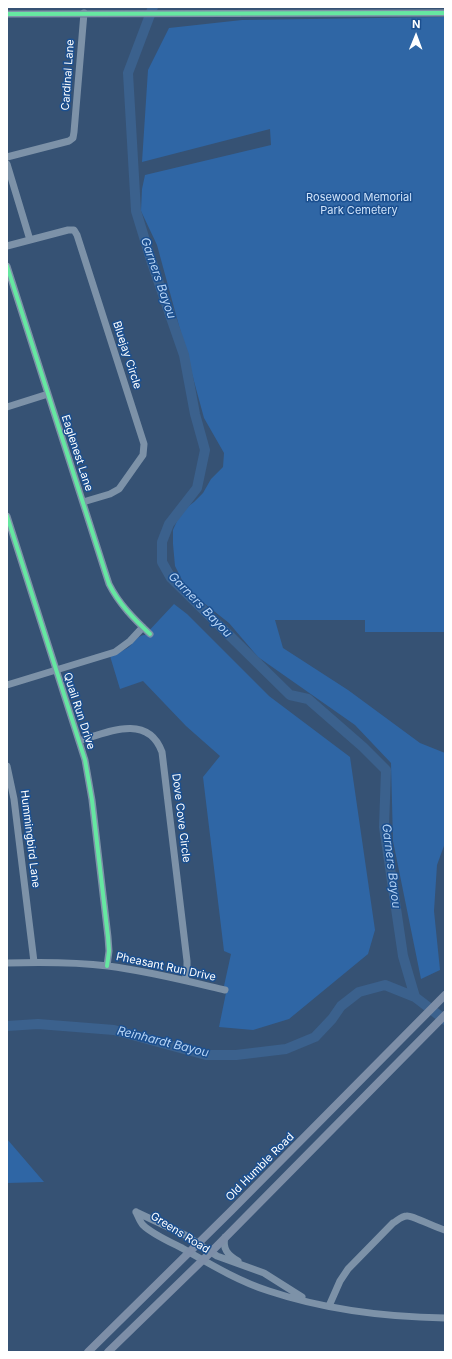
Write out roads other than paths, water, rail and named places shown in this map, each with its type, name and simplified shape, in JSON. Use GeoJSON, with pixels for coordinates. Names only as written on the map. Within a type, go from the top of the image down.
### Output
{"type":"FeatureCollection","features":[{"type":"Feature","properties":{"kind":"main road","name":"Old Humble Road"},"geometry":{"type":"LineString","coordinates":[[88,1352],[189,1253],[445,995]]}},
{"type":"Feature","properties":{"kind":"main road"},"geometry":{"type":"LineString","coordinates":[[108,1352],[225,1238],[445,1015]]}},
{"type":"Feature","properties":{"kind":"main road"},"geometry":{"type":"LineString","coordinates":[[346,1095],[357,1105]]}},
{"type":"Feature","properties":{"kind":"street"},"geometry":{"type":"LineString","coordinates":[[7,20],[7,14],[333,10],[445,13]]}},
{"type":"Feature","properties":{"kind":"street","name":"Cardinal Lane"},"geometry":{"type":"LineString","coordinates":[[7,157],[69,141],[73,138],[84,13]]}},
{"type":"Feature","properties":{"kind":"street"},"geometry":{"type":"LineString","coordinates":[[7,164],[30,240],[7,246]]}},
{"type":"Feature","properties":{"kind":"street","name":"Bluejay Circle"},"geometry":{"type":"LineString","coordinates":[[30,240],[68,230],[74,230],[77,235],[144,444],[143,455],[119,489],[110,494],[83,502]]}},
{"type":"Feature","properties":{"kind":"street","name":"Eaglenest Lane"},"geometry":{"type":"LineString","coordinates":[[7,266],[109,584],[124,607],[150,634]]}},
{"type":"Feature","properties":{"kind":"street"},"geometry":{"type":"LineString","coordinates":[[7,407],[48,394]]}},
{"type":"Feature","properties":{"kind":"street","name":"Quail Run Drive"},"geometry":{"type":"LineString","coordinates":[[7,516],[85,760],[92,800],[108,937],[109,951],[107,966]]}},
{"type":"Feature","properties":{"kind":"street"},"geometry":{"type":"LineString","coordinates":[[7,685],[115,652],[130,641],[143,628]]}},
{"type":"Feature","properties":{"kind":"street","name":"Dove Cove Circle"},"geometry":{"type":"LineString","coordinates":[[79,741],[118,729],[131,728],[142,730],[150,735],[162,752],[187,961],[186,980]]}},
{"type":"Feature","properties":{"kind":"street","name":"Hummingbird Lane"},"geometry":{"type":"LineString","coordinates":[[7,766],[14,799],[34,962]]}},
{"type":"Feature","properties":{"kind":"street","name":"Pheasant Run Drive"},"geometry":{"type":"LineString","coordinates":[[7,963],[81,963],[107,966],[186,980],[225,990]]}},
{"type":"Feature","properties":{"kind":"street","name":"Greens Road"},"geometry":{"type":"LineString","coordinates":[[309,1301],[264,1273],[227,1260],[211,1252],[185,1235],[136,1212],[142,1225],[164,1239],[202,1260],[264,1289],[309,1301],[329,1306],[371,1314],[445,1318]]}},
{"type":"Feature","properties":{"kind":"street"},"geometry":{"type":"LineString","coordinates":[[329,1306],[334,1293],[348,1269],[393,1224],[401,1218],[407,1216],[413,1217],[445,1230]]}},
{"type":"Feature","properties":{"kind":"street","name":"Greens Road"},"geometry":{"type":"LineString","coordinates":[[225,1238],[224,1245],[227,1253],[244,1265]]}},
{"type":"Feature","properties":{"kind":"waterway","name":"Garners Bayou"},"geometry":{"type":"LineString","coordinates":[[153,7],[128,73],[136,211],[151,260],[184,355],[195,414],[205,450],[197,488],[169,524],[162,542],[162,562],[171,578],[290,695],[308,699],[363,747],[386,770],[384,827],[403,956],[415,997],[445,1020]]}},
{"type":"Feature","properties":{"kind":"waterway","name":"Reinhardt Bayou"},"geometry":{"type":"LineString","coordinates":[[7,1026],[38,1024],[114,1030],[206,1055],[236,1055],[286,1049],[315,1037],[332,1019],[341,1006],[359,992],[385,985],[415,997]]}},
{"type":"Feature","properties":{"kind":"park label","name":"Rosewood Memorial Park Cemetery"},"geometry":{"type":"Point","coordinates":[359,204]}}]}
